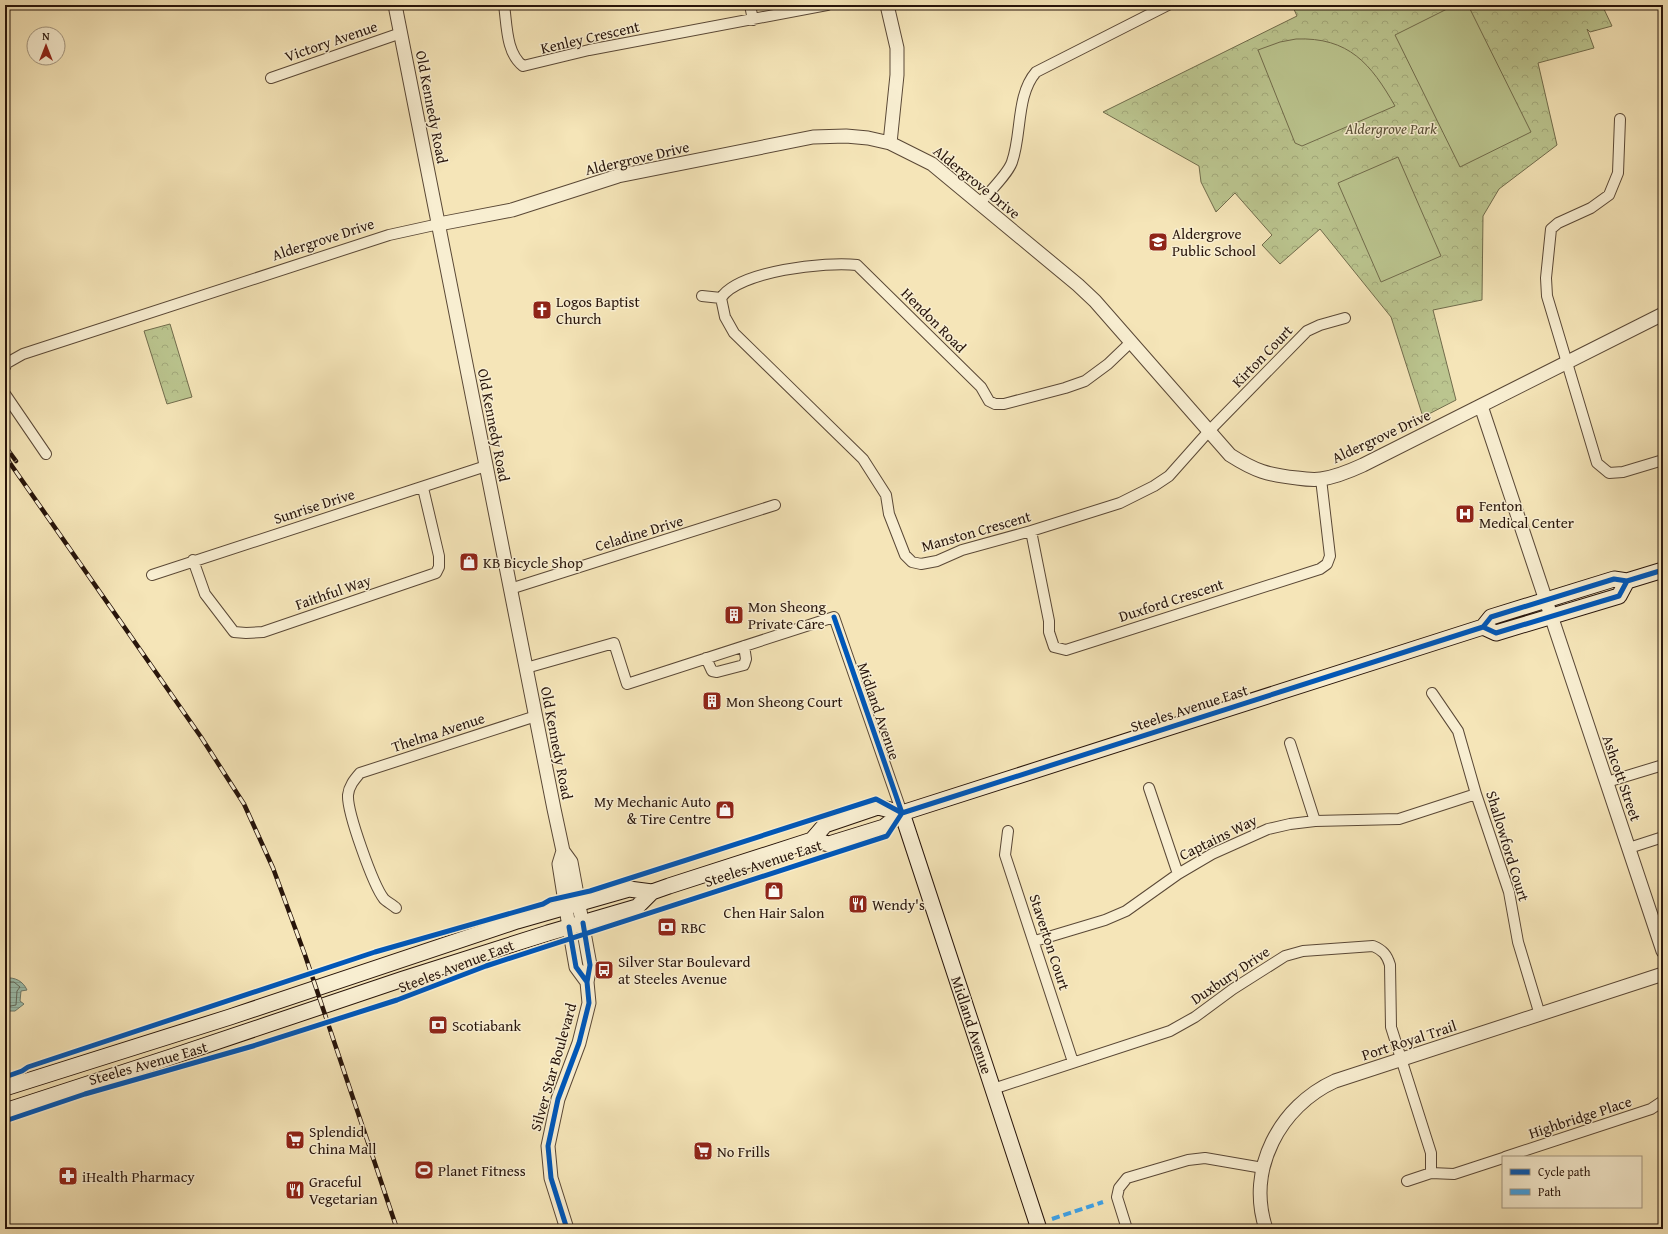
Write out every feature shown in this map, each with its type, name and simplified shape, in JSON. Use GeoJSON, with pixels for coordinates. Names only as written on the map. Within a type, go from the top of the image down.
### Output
{"type":"FeatureCollection","features":[{"type":"Feature","properties":{"kind":"main road","name":"Steeles Avenue East"},"geometry":{"type":"LineString","coordinates":[[812,840],[829,844],[884,827],[902,813],[1483,626],[1491,617],[1614,579],[1627,581],[1663,570]]}},
{"type":"Feature","properties":{"kind":"main road"},"geometry":{"type":"LineString","coordinates":[[1483,626],[1496,633],[1619,596],[1627,581]]}},
{"type":"Feature","properties":{"kind":"main road","name":"Steeles Avenue East"},"geometry":{"type":"LineString","coordinates":[[5,1088],[230,1017],[517,921],[629,889],[652,892],[812,840],[825,825],[878,807],[902,813]]}},
{"type":"Feature","properties":{"kind":"main road","name":"Midland Avenue"},"geometry":{"type":"LineString","coordinates":[[902,813],[1039,1229]]}},
{"type":"Feature","properties":{"kind":"main road","name":"Steeles Avenue East"},"geometry":{"type":"LineString","coordinates":[[5,1111],[403,979],[637,907],[652,892]]}},
{"type":"Feature","properties":{"kind":"street","name":"Old Kennedy Road"},"geometry":{"type":"LineString","coordinates":[[396,5],[510,589],[563,851],[571,862],[572,905]]}},
{"type":"Feature","properties":{"kind":"street","name":"Kenley Crescent"},"geometry":{"type":"LineString","coordinates":[[504,5],[511,51],[517,62],[523,66],[589,50],[827,5]]}},
{"type":"Feature","properties":{"kind":"street"},"geometry":{"type":"LineString","coordinates":[[750,5],[752,20]]}},
{"type":"Feature","properties":{"kind":"street"},"geometry":{"type":"LineString","coordinates":[[887,5],[897,48],[897,75],[890,143]]}},
{"type":"Feature","properties":{"kind":"street"},"geometry":{"type":"LineString","coordinates":[[980,204],[1012,162],[1028,81],[1036,72],[1168,5]]}},
{"type":"Feature","properties":{"kind":"street","name":"Victory Avenue"},"geometry":{"type":"LineString","coordinates":[[271,78],[401,33]]}},
{"type":"Feature","properties":{"kind":"street"},"geometry":{"type":"LineString","coordinates":[[1620,120],[1618,173],[1609,195],[1591,208],[1558,223],[1551,229],[1546,278],[1547,296],[1568,362],[1573,385],[1593,445],[1597,463],[1609,473],[1623,472],[1663,460]]}},
{"type":"Feature","properties":{"kind":"street","name":"Aldergrove Drive"},"geometry":{"type":"LineString","coordinates":[[5,367],[7,363],[30,352],[374,240],[439,224],[512,210],[618,176],[813,137],[846,136],[868,138],[890,143],[932,164],[1078,285],[1095,301],[1230,455],[1256,470],[1269,475],[1321,479],[1346,472],[1363,465],[1663,314]]}},
{"type":"Feature","properties":{"kind":"street","name":"Hendon Road"},"geometry":{"type":"LineString","coordinates":[[721,298],[732,286],[782,270],[844,264],[857,266],[981,388],[989,401],[995,404],[1011,403],[1085,381],[1108,364],[1131,342]]}},
{"type":"Feature","properties":{"kind":"street"},"geometry":{"type":"LineString","coordinates":[[702,296],[721,298]]}},
{"type":"Feature","properties":{"kind":"street","name":"Manston Crescent"},"geometry":{"type":"LineString","coordinates":[[721,298],[724,317],[734,333],[863,459],[886,495],[900,546],[905,555],[912,562],[920,564],[937,561],[962,550],[1031,531],[1120,502],[1154,486],[1169,476],[1209,431]]}},
{"type":"Feature","properties":{"kind":"street","name":"Kirton Court"},"geometry":{"type":"LineString","coordinates":[[1209,431],[1307,332],[1320,324],[1345,318]]}},
{"type":"Feature","properties":{"kind":"street"},"geometry":{"type":"LineString","coordinates":[[5,394],[46,454]]}},
{"type":"Feature","properties":{"kind":"street","name":"Ashcott Street"},"geometry":{"type":"LineString","coordinates":[[1481,406],[1663,951]]}},
{"type":"Feature","properties":{"kind":"street","name":"Sunrise Drive"},"geometry":{"type":"LineString","coordinates":[[152,575],[192,560],[423,488],[486,466]]}},
{"type":"Feature","properties":{"kind":"street","name":"Duxford Crescent"},"geometry":{"type":"LineString","coordinates":[[1031,531],[1049,620],[1049,632],[1054,647],[1066,650],[1320,569],[1327,564],[1330,556],[1321,479]]}},
{"type":"Feature","properties":{"kind":"street","name":"Faithful Way"},"geometry":{"type":"LineString","coordinates":[[192,560],[205,594],[234,632],[263,632],[436,573],[439,567],[439,556],[423,488]]}},
{"type":"Feature","properties":{"kind":"street","name":"Celadine Drive"},"geometry":{"type":"LineString","coordinates":[[510,589],[776,506]]}},
{"type":"Feature","properties":{"kind":"street","name":"Midland Avenue"},"geometry":{"type":"LineString","coordinates":[[744,646],[834,617],[902,813]]}},
{"type":"Feature","properties":{"kind":"street"},"geometry":{"type":"LineString","coordinates":[[526,668],[614,643],[627,684],[706,658],[744,646],[746,659],[744,665],[717,672],[712,670],[706,658]]}},
{"type":"Feature","properties":{"kind":"street","name":"Shallowford Court"},"geometry":{"type":"LineString","coordinates":[[1432,693],[1458,731],[1476,794],[1509,892],[1518,942],[1540,1015]]}},
{"type":"Feature","properties":{"kind":"street","name":"Thelma Avenue"},"geometry":{"type":"LineString","coordinates":[[396,908],[384,898],[370,868],[353,823],[348,795],[352,782],[360,773],[536,716]]}},
{"type":"Feature","properties":{"kind":"street"},"geometry":{"type":"LineString","coordinates":[[1290,743],[1315,821]]}},
{"type":"Feature","properties":{"kind":"street"},"geometry":{"type":"LineString","coordinates":[[1607,782],[1663,765]]}},
{"type":"Feature","properties":{"kind":"street"},"geometry":{"type":"LineString","coordinates":[[1150,788],[1178,874]]}},
{"type":"Feature","properties":{"kind":"street","name":"Captains Way"},"geometry":{"type":"LineString","coordinates":[[1034,941],[1105,920],[1126,911],[1178,874],[1212,854],[1268,829],[1290,824],[1315,821],[1398,819],[1476,794]]}},
{"type":"Feature","properties":{"kind":"street","name":"Staverton Court"},"geometry":{"type":"LineString","coordinates":[[1008,831],[1005,855],[1073,1062]]}},
{"type":"Feature","properties":{"kind":"street"},"geometry":{"type":"LineString","coordinates":[[1629,848],[1663,836]]}},
{"type":"Feature","properties":{"kind":"street","name":"Silver Star Boulevard"},"geometry":{"type":"LineString","coordinates":[[568,1229],[551,1178],[548,1146],[558,1099],[580,1043],[588,1003],[587,982],[576,967],[576,925],[572,905]]}},
{"type":"Feature","properties":{"kind":"street","name":"Duxbury Drive"},"geometry":{"type":"LineString","coordinates":[[993,1089],[1160,1035],[1180,1027],[1233,988],[1285,956],[1303,951],[1373,946],[1383,951],[1390,965],[1391,1026],[1402,1060]]}},
{"type":"Feature","properties":{"kind":"street","name":"Port Royal Trail"},"geometry":{"type":"LineString","coordinates":[[1266,1229],[1261,1211],[1264,1168],[1271,1146],[1283,1123],[1295,1108],[1310,1095],[1335,1081],[1663,974]]}},
{"type":"Feature","properties":{"kind":"street"},"geometry":{"type":"LineString","coordinates":[[1402,1060],[1431,1153],[1431,1173]]}},
{"type":"Feature","properties":{"kind":"street","name":"Highbridge Place"},"geometry":{"type":"LineString","coordinates":[[1507,1156],[1651,1109],[1663,1101]]}},
{"type":"Feature","properties":{"kind":"street"},"geometry":{"type":"LineString","coordinates":[[1127,1229],[1117,1197],[1119,1188],[1127,1178],[1188,1160],[1206,1158],[1264,1168]]}},
{"type":"Feature","properties":{"kind":"street","name":"Highbridge Place"},"geometry":{"type":"LineString","coordinates":[[1406,1181],[1431,1173],[1454,1174],[1502,1158]]}},
{"type":"Feature","properties":{"kind":"green space","name":"Aldergrove Park"},"geometry":{"type":"Polygon","coordinates":[[[1292,5],[1602,5],[1612,26],[1590,32],[1587,29],[1594,48],[1538,63],[1557,145],[1499,189],[1483,216],[1482,300],[1433,310],[1456,400],[1423,417],[1391,317],[1320,229],[1280,264],[1262,245],[1272,235],[1235,193],[1216,212],[1201,182],[1199,166],[1103,112],[1297,16],[1292,5]]]}},
{"type":"Feature","properties":{"kind":"green space"},"geometry":{"type":"Polygon","coordinates":[[[1455,5],[1468,5],[1531,132],[1460,167],[1395,35],[1455,5]]]}},
{"type":"Feature","properties":{"kind":"green space"},"geometry":{"type":"Polygon","coordinates":[[[1296,39],[1330,43],[1344,48],[1356,56],[1377,78],[1395,106],[1302,146],[1295,143],[1258,50],[1280,42],[1296,39]]]}},
{"type":"Feature","properties":{"kind":"green space"},"geometry":{"type":"Polygon","coordinates":[[[1398,157],[1441,256],[1381,282],[1338,183],[1398,157]]]}},
{"type":"Feature","properties":{"kind":"green space"},"geometry":{"type":"Polygon","coordinates":[[[170,324],[192,397],[167,404],[144,331],[170,324]]]}},
{"type":"Feature","properties":{"kind":"water"},"geometry":{"type":"Polygon","coordinates":[[[5,978],[18,980],[27,990],[21,991],[20,1001],[24,1004],[15,1011],[5,1011],[5,978]]]}},
{"type":"Feature","properties":{"kind":"railway"},"geometry":{"type":"LineString","coordinates":[[5,446],[16,461]]}},
{"type":"Feature","properties":{"kind":"railway"},"geometry":{"type":"LineString","coordinates":[[5,456],[201,737],[244,804],[273,868],[305,955],[397,1229]]}},
{"type":"Feature","properties":{"kind":"marked path"},"geometry":{"type":"LineString","coordinates":[[1052,1219],[1103,1202]]}},
{"type":"Feature","properties":{"kind":"cycle path"},"geometry":{"type":"LineString","coordinates":[[5,1121],[85,1094],[253,1046],[397,1000],[486,966],[887,836],[902,813],[1483,627],[1491,617],[1614,579],[1627,581],[1663,570]]}},
{"type":"Feature","properties":{"kind":"cycle path"},"geometry":{"type":"LineString","coordinates":[[1483,627],[1496,633],[1619,596],[1627,581]]}},
{"type":"Feature","properties":{"kind":"cycle path"},"geometry":{"type":"LineString","coordinates":[[834,617],[902,813]]}},
{"type":"Feature","properties":{"kind":"cycle path"},"geometry":{"type":"LineString","coordinates":[[5,1077],[22,1071],[28,1067],[375,952],[543,904],[550,900],[590,891],[876,799],[902,813]]}},
{"type":"Feature","properties":{"kind":"cycle path"},"geometry":{"type":"LineString","coordinates":[[567,1229],[551,1178],[548,1146],[558,1099],[579,1043],[589,1003],[587,982],[590,965],[583,923]]}},
{"type":"Feature","properties":{"kind":"cycle path"},"geometry":{"type":"LineString","coordinates":[[569,927],[576,967],[587,982]]}},
{"type":"Feature","properties":{"kind":"place","name":"Aldergrove Public School"},"geometry":{"type":"Point","coordinates":[1158,242]}},
{"type":"Feature","properties":{"kind":"place","name":"Logos Baptist Church"},"geometry":{"type":"Point","coordinates":[542,310]}},
{"type":"Feature","properties":{"kind":"place","name":"Fenton Medical Center"},"geometry":{"type":"Point","coordinates":[1465,514]}},
{"type":"Feature","properties":{"kind":"place","name":"KB Bicycle Shop"},"geometry":{"type":"Point","coordinates":[469,562]}},
{"type":"Feature","properties":{"kind":"place","name":"Mon Sheong Private Care"},"geometry":{"type":"Point","coordinates":[734,615]}},
{"type":"Feature","properties":{"kind":"place","name":"Mon Sheong Court"},"geometry":{"type":"Point","coordinates":[712,701]}},
{"type":"Feature","properties":{"kind":"place","name":"My Mechanic Auto & Tire Centre"},"geometry":{"type":"Point","coordinates":[725,810]}},
{"type":"Feature","properties":{"kind":"place","name":"Chen Hair Salon"},"geometry":{"type":"Point","coordinates":[774,891]}},
{"type":"Feature","properties":{"kind":"place","name":"Wendy's"},"geometry":{"type":"Point","coordinates":[858,904]}},
{"type":"Feature","properties":{"kind":"place","name":"RBC"},"geometry":{"type":"Point","coordinates":[667,927]}},
{"type":"Feature","properties":{"kind":"place","name":"Silver Star Boulevard at Steeles Avenue"},"geometry":{"type":"Point","coordinates":[604,970]}},
{"type":"Feature","properties":{"kind":"place","name":"Scotiabank"},"geometry":{"type":"Point","coordinates":[438,1025]}},
{"type":"Feature","properties":{"kind":"place","name":"Splendid China Mall"},"geometry":{"type":"Point","coordinates":[295,1140]}},
{"type":"Feature","properties":{"kind":"place","name":"No Frills"},"geometry":{"type":"Point","coordinates":[703,1151]}},
{"type":"Feature","properties":{"kind":"place","name":"Planet Fitness"},"geometry":{"type":"Point","coordinates":[424,1170]}},
{"type":"Feature","properties":{"kind":"place","name":"iHealth Pharmacy"},"geometry":{"type":"Point","coordinates":[68,1176]}},
{"type":"Feature","properties":{"kind":"place","name":"Graceful Vegetarian"},"geometry":{"type":"Point","coordinates":[295,1190]}}]}
